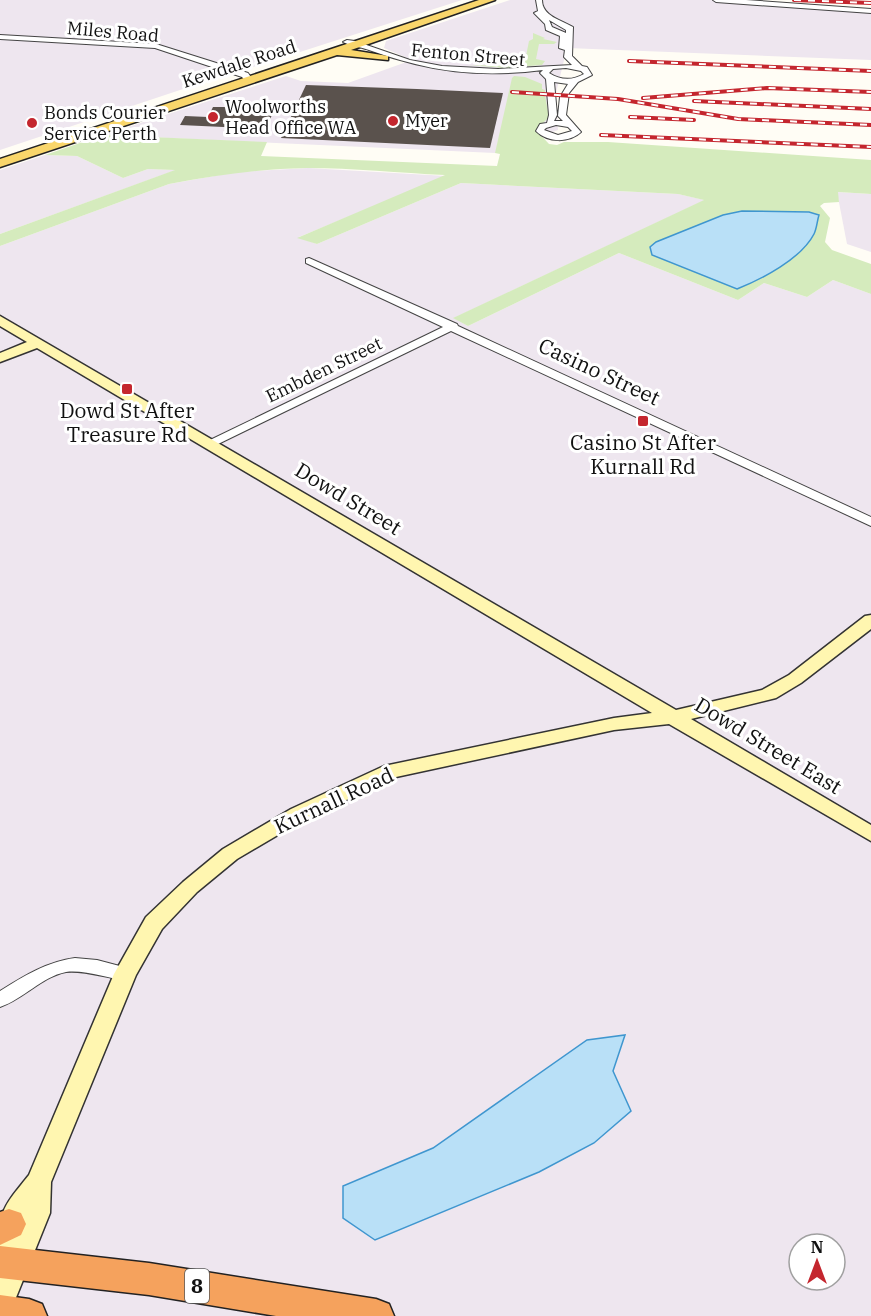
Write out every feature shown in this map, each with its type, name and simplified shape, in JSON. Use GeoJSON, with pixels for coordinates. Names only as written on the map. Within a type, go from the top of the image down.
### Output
{"type":"FeatureCollection","features":[{"type":"Feature","properties":{"kind":"highway","name":"8"},"geometry":{"type":"LineString","coordinates":[[5,1245],[150,1279],[376,1316]]}},
{"type":"Feature","properties":{"kind":"highway"},"geometry":{"type":"LineString","coordinates":[[0,1312],[29,1316]]}},
{"type":"Feature","properties":{"kind":"main road","name":"Kewdale Road"},"geometry":{"type":"LineString","coordinates":[[243,78],[333,52],[474,0]]}},
{"type":"Feature","properties":{"kind":"main road","name":"Kewdale Road"},"geometry":{"type":"LineString","coordinates":[[0,163],[123,118],[243,78],[490,0]]}},
{"type":"Feature","properties":{"kind":"main road"},"geometry":{"type":"LineString","coordinates":[[382,55],[376,48],[379,42],[407,27]]}},
{"type":"Feature","properties":{"kind":"main road"},"geometry":{"type":"LineString","coordinates":[[333,52],[382,55]]}},
{"type":"Feature","properties":{"kind":"main road","name":"Kewdale Road"},"geometry":{"type":"LineString","coordinates":[[0,154],[123,118]]}},
{"type":"Feature","properties":{"kind":"street"},"geometry":{"type":"LineString","coordinates":[[534,0],[533,7],[548,22],[549,28],[565,37],[562,59],[544,73],[549,78],[552,115],[546,125]]}},
{"type":"Feature","properties":{"kind":"street"},"geometry":{"type":"LineString","coordinates":[[539,0],[540,10],[570,29],[568,57],[588,75],[575,81],[564,92],[561,100],[562,116],[577,130],[575,134],[559,137],[541,133],[540,128],[546,125],[556,123],[571,125]]}},
{"type":"Feature","properties":{"kind":"street"},"geometry":{"type":"LineString","coordinates":[[716,0],[871,10]]}},
{"type":"Feature","properties":{"kind":"street"},"geometry":{"type":"LineString","coordinates":[[737,0],[871,10]]}},
{"type":"Feature","properties":{"kind":"street","name":"Miles Road"},"geometry":{"type":"LineString","coordinates":[[0,39],[148,48],[243,78]]}},
{"type":"Feature","properties":{"kind":"street","name":"Fenton Street"},"geometry":{"type":"LineString","coordinates":[[352,44],[426,69],[575,81]]}},
{"type":"Feature","properties":{"kind":"street","name":"Fenton Street"},"geometry":{"type":"LineString","coordinates":[[382,55],[442,67],[512,70],[579,67]]}},
{"type":"Feature","properties":{"kind":"street","name":"Casino Street"},"geometry":{"type":"LineString","coordinates":[[309,261],[871,522]]}},
{"type":"Feature","properties":{"kind":"street","name":"Dowd Street"},"geometry":{"type":"LineString","coordinates":[[0,320],[673,717]]}},
{"type":"Feature","properties":{"kind":"street","name":"Embden Street"},"geometry":{"type":"LineString","coordinates":[[210,444],[453,326]]}},
{"type":"Feature","properties":{"kind":"street"},"geometry":{"type":"LineString","coordinates":[[0,358],[38,342]]}},
{"type":"Feature","properties":{"kind":"street","name":"Kurnall Road"},"geometry":{"type":"LineString","coordinates":[[0,1305],[5,1245],[15,1210],[39,1182],[125,974],[154,923],[190,887],[230,854],[298,814],[391,771],[614,724],[673,717],[769,694],[784,686],[871,620]]}},
{"type":"Feature","properties":{"kind":"street","name":"Dowd Street East"},"geometry":{"type":"LineString","coordinates":[[673,717],[871,834]]}},
{"type":"Feature","properties":{"kind":"street"},"geometry":{"type":"LineString","coordinates":[[0,1000],[40,974],[65,967],[86,964],[125,974]]}},
{"type":"Feature","properties":{"kind":"street","name":"Kurnall Road"},"geometry":{"type":"LineString","coordinates":[[5,1245],[37,1213],[39,1182]]}},
{"type":"Feature","properties":{"kind":"shaded area"},"geometry":{"type":"Polygon","coordinates":[[[0,0],[462,0],[250,68],[236,67],[212,74],[213,79],[0,150],[0,0]]]}},
{"type":"Feature","properties":{"kind":"shaded area"},"geometry":{"type":"Polygon","coordinates":[[[510,0],[715,0],[871,12],[871,60],[567,48],[556,93],[558,130],[495,153],[103,135],[286,76],[301,81],[348,83],[412,60],[384,48],[386,41],[510,0]]]}},
{"type":"Feature","properties":{"kind":"shaded area"},"geometry":{"type":"Polygon","coordinates":[[[45,155],[77,156],[123,178],[148,169],[176,170],[0,234],[0,170],[45,155]]]}},
{"type":"Feature","properties":{"kind":"shaded area"},"geometry":{"type":"Polygon","coordinates":[[[308,168],[447,176],[299,237],[317,244],[461,183],[678,194],[705,200],[454,318],[468,326],[619,253],[738,300],[764,283],[807,297],[833,280],[871,294],[871,1316],[0,1316],[0,246],[169,184],[237,172],[308,168]]]}},
{"type":"Feature","properties":{"kind":"shaded area"},"geometry":{"type":"Polygon","coordinates":[[[837,192],[871,194],[871,252],[847,244],[837,192]]]}},
{"type":"Feature","properties":{"kind":"green space"},"geometry":{"type":"Polygon","coordinates":[[[533,33],[545,38],[543,39],[557,42],[539,44],[536,59],[545,61],[542,65],[505,68],[469,65],[524,66],[533,33]]]}},
{"type":"Feature","properties":{"kind":"green space"},"geometry":{"type":"Polygon","coordinates":[[[514,76],[525,77],[542,84],[545,93],[511,92],[545,95],[549,117],[536,130],[549,144],[608,142],[871,160],[871,194],[838,192],[839,202],[824,203],[820,206],[830,218],[825,242],[832,250],[871,264],[871,294],[833,280],[807,297],[764,283],[738,300],[619,253],[468,326],[453,318],[704,200],[678,194],[461,183],[317,244],[297,238],[445,175],[359,170],[307,168],[272,170],[220,175],[169,184],[0,246],[0,234],[175,170],[148,169],[123,178],[77,156],[45,155],[103,135],[267,142],[261,156],[497,166],[500,154],[495,153],[514,76]]]}},
{"type":"Feature","properties":{"kind":"water"},"geometry":{"type":"Polygon","coordinates":[[[742,211],[809,212],[819,215],[814,234],[800,252],[769,274],[737,289],[652,255],[650,247],[656,242],[723,215],[742,211]]]}},
{"type":"Feature","properties":{"kind":"water"},"geometry":{"type":"Polygon","coordinates":[[[625,1035],[613,1071],[631,1111],[594,1143],[539,1172],[375,1240],[343,1218],[343,1186],[433,1148],[587,1040],[625,1035]]]}},
{"type":"Feature","properties":{"kind":"building","name":"Myer"},"geometry":{"type":"Polygon","coordinates":[[[306,85],[503,93],[490,148],[281,138],[306,85]]]}},
{"type":"Feature","properties":{"kind":"building","name":"Woolworths Head Office WA"},"geometry":{"type":"Polygon","coordinates":[[[213,107],[275,109],[265,129],[180,125],[185,116],[208,117],[213,107]]]}},
{"type":"Feature","properties":{"kind":"railway"},"geometry":{"type":"LineString","coordinates":[[794,0],[871,3]]}},
{"type":"Feature","properties":{"kind":"railway"},"geometry":{"type":"LineString","coordinates":[[629,61],[871,71]]}},
{"type":"Feature","properties":{"kind":"railway"},"geometry":{"type":"LineString","coordinates":[[643,98],[767,88],[871,92]]}},
{"type":"Feature","properties":{"kind":"railway"},"geometry":{"type":"LineString","coordinates":[[512,92],[618,99],[738,119],[871,125]]}},
{"type":"Feature","properties":{"kind":"railway"},"geometry":{"type":"LineString","coordinates":[[694,101],[871,109]]}},
{"type":"Feature","properties":{"kind":"railway"},"geometry":{"type":"LineString","coordinates":[[630,117],[694,120]]}},
{"type":"Feature","properties":{"kind":"railway"},"geometry":{"type":"LineString","coordinates":[[601,135],[871,147]]}},
{"type":"Feature","properties":{"kind":"place","name":"Woolworths Head Office WA"},"geometry":{"type":"Point","coordinates":[213,117]}},
{"type":"Feature","properties":{"kind":"place","name":"Myer"},"geometry":{"type":"Point","coordinates":[393,121]}},
{"type":"Feature","properties":{"kind":"place","name":"Bonds Courier Service Perth"},"geometry":{"type":"Point","coordinates":[32,123]}},
{"type":"Feature","properties":{"kind":"place","name":"Dowd St After Treasure Rd"},"geometry":{"type":"Point","coordinates":[127,389]}},
{"type":"Feature","properties":{"kind":"place","name":"Casino St After Kurnall Rd"},"geometry":{"type":"Point","coordinates":[643,421]}}]}
